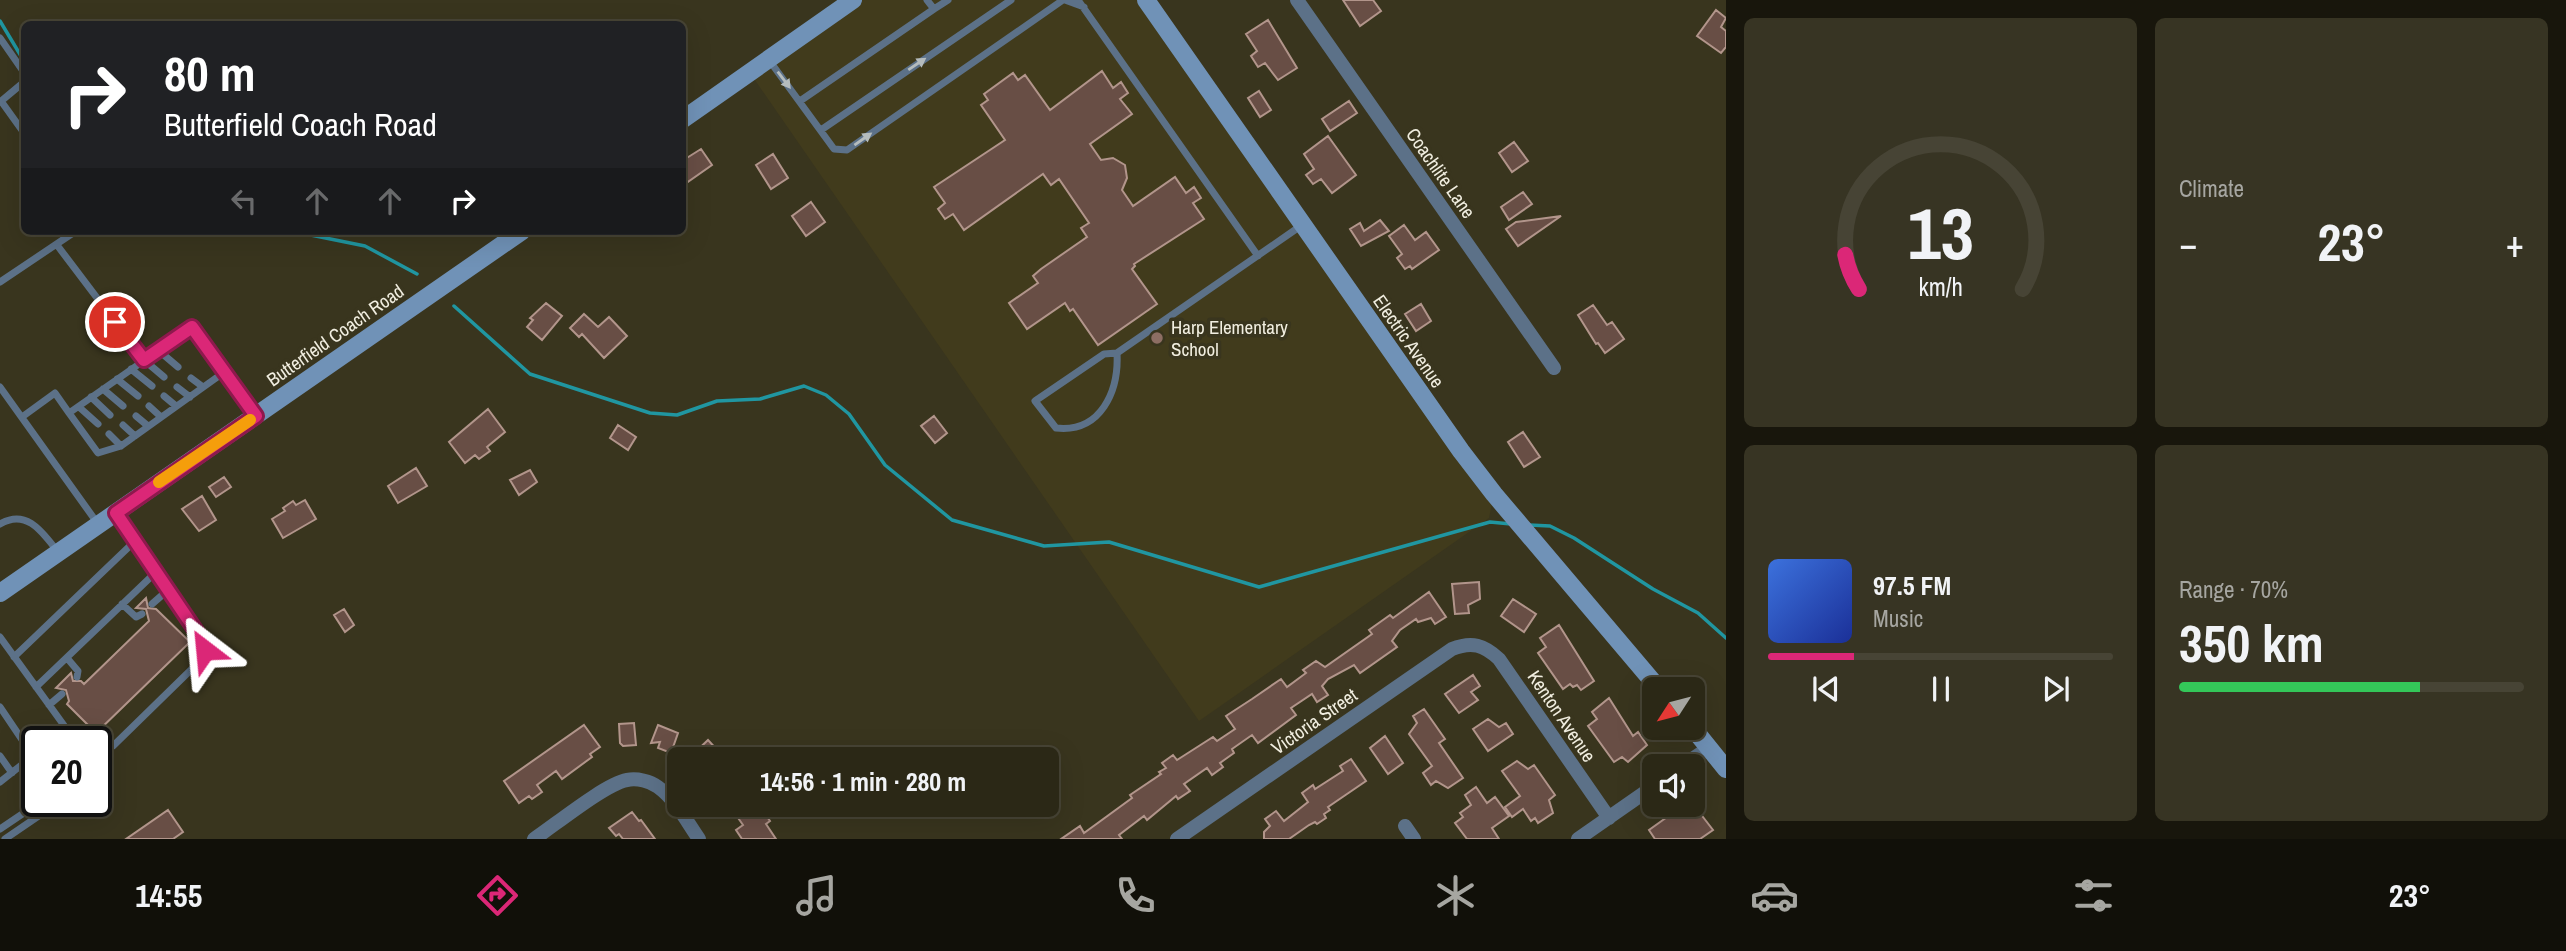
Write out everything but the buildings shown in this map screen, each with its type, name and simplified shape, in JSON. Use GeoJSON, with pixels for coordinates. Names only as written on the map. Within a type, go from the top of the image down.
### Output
{"type":"FeatureCollection","features":[{"type":"Feature","properties":{"kind":"street"},"geometry":{"type":"LineString","coordinates":[[686,117],[853,0]]}},
{"type":"Feature","properties":{"kind":"street","name":"Electric Avenue"},"geometry":{"type":"LineString","coordinates":[[1146,0],[1494,494],[1649,677]]}},
{"type":"Feature","properties":{"kind":"street","name":"Coachlite Lane"},"geometry":{"type":"LineString","coordinates":[[1297,0],[1554,368]]}},
{"type":"Feature","properties":{"kind":"street","name":"Butterfield Coach Road"},"geometry":{"type":"LineString","coordinates":[[0,593],[516,235]]}},
{"type":"Feature","properties":{"kind":"street","name":"Kenton Avenue"},"geometry":{"type":"LineString","coordinates":[[1476,643],[1499,659],[1608,818]]}},
{"type":"Feature","properties":{"kind":"street","name":"Victoria Street"},"geometry":{"type":"LineString","coordinates":[[1177,839],[1452,649],[1476,643]]}},
{"type":"Feature","properties":{"kind":"street"},"geometry":{"type":"LineString","coordinates":[[1704,740],[1726,769]]}},
{"type":"Feature","properties":{"kind":"street"},"geometry":{"type":"LineString","coordinates":[[1700,754],[1710,747]]}},
{"type":"Feature","properties":{"kind":"street"},"geometry":{"type":"LineString","coordinates":[[534,839],[611,786],[633,780],[656,785],[670,797],[699,839]]}},
{"type":"Feature","properties":{"kind":"street"},"geometry":{"type":"LineString","coordinates":[[1578,839],[1642,794]]}},
{"type":"Feature","properties":{"kind":"street"},"geometry":{"type":"LineString","coordinates":[[1405,826],[1414,839]]}},
{"type":"Feature","properties":{"kind":"lane"},"geometry":{"type":"LineString","coordinates":[[927,0],[934,9]]}},
{"type":"Feature","properties":{"kind":"lane"},"geometry":{"type":"LineString","coordinates":[[800,100],[948,0]]}},
{"type":"Feature","properties":{"kind":"lane"},"geometry":{"type":"LineString","coordinates":[[821,130],[1011,0]]}},
{"type":"Feature","properties":{"kind":"lane"},"geometry":{"type":"LineString","coordinates":[[769,60],[834,149],[847,150],[1064,0],[1084,7]]}},
{"type":"Feature","properties":{"kind":"lane"},"geometry":{"type":"LineString","coordinates":[[1078,0],[1258,256]]}},
{"type":"Feature","properties":{"kind":"lane"},"geometry":{"type":"LineString","coordinates":[[0,38],[21,68]]}},
{"type":"Feature","properties":{"kind":"lane"},"geometry":{"type":"LineString","coordinates":[[21,85],[1,102],[21,129]]}},
{"type":"Feature","properties":{"kind":"lane"},"geometry":{"type":"LineString","coordinates":[[1117,352],[1115,389],[1107,404],[1082,425],[1069,430],[1056,428],[1035,401],[1104,354],[1117,352],[1302,224]]}},
{"type":"Feature","properties":{"kind":"lane"},"geometry":{"type":"LineString","coordinates":[[0,282],[71,235]]}},
{"type":"Feature","properties":{"kind":"lane"},"geometry":{"type":"LineString","coordinates":[[57,245],[144,360],[164,377]]}},
{"type":"Feature","properties":{"kind":"lane"},"geometry":{"type":"LineString","coordinates":[[69,413],[192,327],[256,416]]}},
{"type":"Feature","properties":{"kind":"lane"},"geometry":{"type":"LineString","coordinates":[[158,350],[178,367]]}},
{"type":"Feature","properties":{"kind":"lane"},"geometry":{"type":"LineString","coordinates":[[131,369],[152,386]]}},
{"type":"Feature","properties":{"kind":"lane"},"geometry":{"type":"LineString","coordinates":[[22,417],[55,393],[98,453],[121,446],[223,373]]}},
{"type":"Feature","properties":{"kind":"lane"},"geometry":{"type":"LineString","coordinates":[[191,378],[203,387]]}},
{"type":"Feature","properties":{"kind":"lane"},"geometry":{"type":"LineString","coordinates":[[117,379],[138,396]]}},
{"type":"Feature","properties":{"kind":"lane"},"geometry":{"type":"LineString","coordinates":[[0,387],[99,525]]}},
{"type":"Feature","properties":{"kind":"lane"},"geometry":{"type":"LineString","coordinates":[[177,387],[190,397]]}},
{"type":"Feature","properties":{"kind":"lane"},"geometry":{"type":"LineString","coordinates":[[103,389],[123,406]]}},
{"type":"Feature","properties":{"kind":"lane"},"geometry":{"type":"LineString","coordinates":[[164,396],[176,406]]}},
{"type":"Feature","properties":{"kind":"lane"},"geometry":{"type":"LineString","coordinates":[[91,397],[110,415]]}},
{"type":"Feature","properties":{"kind":"lane"},"geometry":{"type":"LineString","coordinates":[[149,406],[161,417]]}},
{"type":"Feature","properties":{"kind":"lane"},"geometry":{"type":"LineString","coordinates":[[79,407],[98,424]]}},
{"type":"Feature","properties":{"kind":"lane"},"geometry":{"type":"LineString","coordinates":[[136,416],[148,426]]}},
{"type":"Feature","properties":{"kind":"lane"},"geometry":{"type":"LineString","coordinates":[[122,425],[135,436]]}},
{"type":"Feature","properties":{"kind":"lane"},"geometry":{"type":"LineString","coordinates":[[109,434],[121,446]]}},
{"type":"Feature","properties":{"kind":"lane"},"geometry":{"type":"LineString","coordinates":[[112,746],[204,656],[205,650],[200,637],[116,513]]}},
{"type":"Feature","properties":{"kind":"lane"},"geometry":{"type":"LineString","coordinates":[[0,523],[8,519],[22,518],[36,526],[59,552]]}},
{"type":"Feature","properties":{"kind":"lane"},"geometry":{"type":"LineString","coordinates":[[14,657],[135,541]]}},
{"type":"Feature","properties":{"kind":"lane"},"geometry":{"type":"LineString","coordinates":[[36,687],[156,572]]}},
{"type":"Feature","properties":{"kind":"lane"},"geometry":{"type":"LineString","coordinates":[[152,604],[168,590]]}},
{"type":"Feature","properties":{"kind":"lane"},"geometry":{"type":"LineString","coordinates":[[121,604],[136,617],[142,614]]}},
{"type":"Feature","properties":{"kind":"lane"},"geometry":{"type":"LineString","coordinates":[[0,637],[64,726]]}},
{"type":"Feature","properties":{"kind":"lane"},"geometry":{"type":"LineString","coordinates":[[67,658],[78,671],[77,677]]}},
{"type":"Feature","properties":{"kind":"lane"},"geometry":{"type":"LineString","coordinates":[[49,705],[62,694]]}},
{"type":"Feature","properties":{"kind":"lane"},"geometry":{"type":"LineString","coordinates":[[0,708],[29,750],[24,763],[0,782]]}},
{"type":"Feature","properties":{"kind":"lane"},"geometry":{"type":"LineString","coordinates":[[0,756],[12,773]]}},
{"type":"Feature","properties":{"kind":"lane"},"geometry":{"type":"LineString","coordinates":[[0,829],[21,815]]}},
{"type":"Feature","properties":{"kind":"lane"},"geometry":{"type":"LineString","coordinates":[[5,839],[38,817]]}},
{"type":"Feature","properties":{"kind":"shaded area","name":"Harp Elementary School"},"geometry":{"type":"Polygon","coordinates":[[[853,0],[1146,0],[1494,494],[1489,518],[1199,721],[750,73],[853,0]]]}},
{"type":"Feature","properties":{"kind":"waterway"},"geometry":{"type":"LineString","coordinates":[[0,21],[21,56]]}},
{"type":"Feature","properties":{"kind":"waterway"},"geometry":{"type":"LineString","coordinates":[[311,235],[365,246],[417,274]]}},
{"type":"Feature","properties":{"kind":"waterway"},"geometry":{"type":"LineString","coordinates":[[454,306],[530,374],[650,413],[677,415],[717,401],[760,399],[804,386],[826,395],[849,414],[885,465],[952,520],[1044,546],[1109,542],[1259,587],[1490,522],[1511,524]]}},
{"type":"Feature","properties":{"kind":"waterway"},"geometry":{"type":"LineString","coordinates":[[1529,525],[1550,526],[1574,538],[1653,589],[1698,613],[1726,638]]}},
{"type":"Feature","properties":{"kind":"slow traffic"},"geometry":{"type":"LineString","coordinates":[[159,482],[250,420]]}},
{"type":"Feature","properties":{"kind":"place","name":"Harp Elementary School"},"geometry":{"type":"Point","coordinates":[1157,338]}},
{"type":"Feature","properties":{"kind":"route"},"geometry":{"type":"LineString","coordinates":[[115,322],[144,360],[192,327],[256,416],[116,513],[200,637],[205,650]]}}]}
